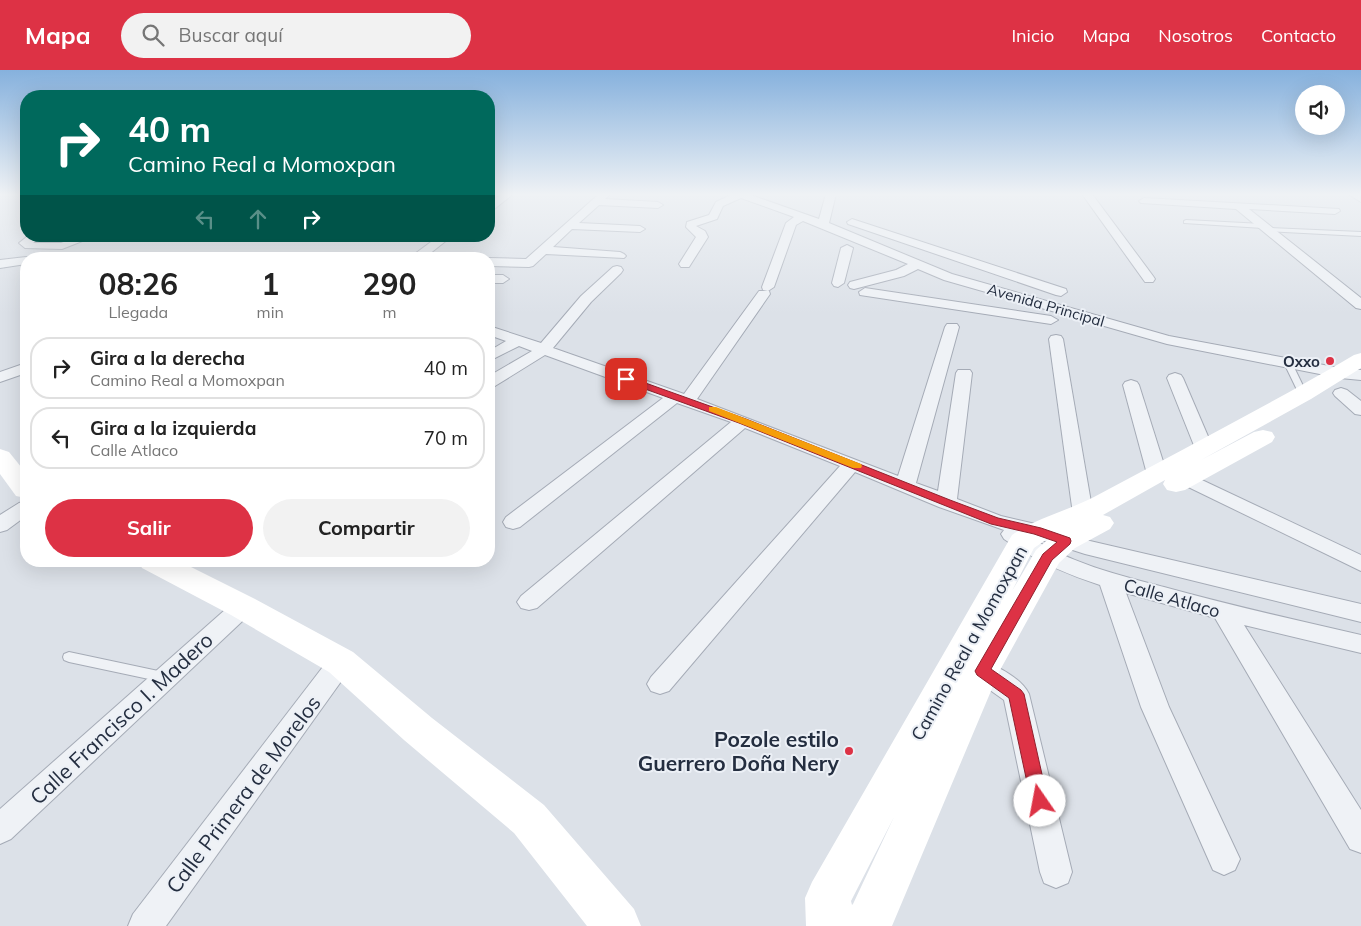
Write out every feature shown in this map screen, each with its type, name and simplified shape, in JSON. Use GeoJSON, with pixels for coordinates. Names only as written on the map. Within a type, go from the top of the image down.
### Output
{"type":"FeatureCollection","features":[{"type":"Feature","properties":{"kind":"street"},"geometry":{"type":"LineString","coordinates":[[495,270],[529,263],[561,234]]}},
{"type":"Feature","properties":{"kind":"street"},"geometry":{"type":"LineString","coordinates":[[685,264],[702,237],[702,234]]}},
{"type":"Feature","properties":{"kind":"street"},"geometry":{"type":"LineString","coordinates":[[513,522],[682,398],[766,290],[787,234]]}},
{"type":"Feature","properties":{"kind":"street","name":"Avenida Principal"},"geometry":{"type":"LineString","coordinates":[[862,234],[918,264],[948,276],[1167,340],[1288,363],[1354,382]]}},
{"type":"Feature","properties":{"kind":"street"},"geometry":{"type":"LineString","coordinates":[[881,234],[1061,292]]}},
{"type":"Feature","properties":{"kind":"street"},"geometry":{"type":"LineString","coordinates":[[1116,234],[1149,279]]}},
{"type":"Feature","properties":{"kind":"street"},"geometry":{"type":"LineString","coordinates":[[1273,234],[1361,305]]}},
{"type":"Feature","properties":{"kind":"street"},"geometry":{"type":"LineString","coordinates":[[27,242],[25,243],[29,246],[62,246],[73,242]]}},
{"type":"Feature","properties":{"kind":"street"},"geometry":{"type":"LineString","coordinates":[[425,252],[439,242]]}},
{"type":"Feature","properties":{"kind":"street"},"geometry":{"type":"LineString","coordinates":[[847,248],[838,283],[1051,320]]}},
{"type":"Feature","properties":{"kind":"street"},"geometry":{"type":"LineString","coordinates":[[495,379],[542,351],[619,263],[544,250]]}},
{"type":"Feature","properties":{"kind":"street"},"geometry":{"type":"LineString","coordinates":[[0,264],[20,262]]}},
{"type":"Feature","properties":{"kind":"street"},"geometry":{"type":"LineString","coordinates":[[859,288],[899,270],[918,264]]}},
{"type":"Feature","properties":{"kind":"street"},"geometry":{"type":"LineString","coordinates":[[899,270],[927,279]]}},
{"type":"Feature","properties":{"kind":"street"},"geometry":{"type":"LineString","coordinates":[[495,274],[503,279]]}},
{"type":"Feature","properties":{"kind":"street"},"geometry":{"type":"LineString","coordinates":[[905,486],[952,327]]}},
{"type":"Feature","properties":{"kind":"street","name":"Calle Atlaco"},"geometry":{"type":"LineString","coordinates":[[495,332],[542,351],[682,398],[743,421],[995,521],[1043,543],[1085,573],[1224,613],[1361,644]]}},
{"type":"Feature","properties":{"kind":"street"},"geometry":{"type":"LineString","coordinates":[[1056,339],[1083,514]]}},
{"type":"Feature","properties":{"kind":"street"},"geometry":{"type":"LineString","coordinates":[[495,354],[517,341]]}},
{"type":"Feature","properties":{"kind":"street"},"geometry":{"type":"LineString","coordinates":[[0,377],[20,370]]}},
{"type":"Feature","properties":{"kind":"street"},"geometry":{"type":"LineString","coordinates":[[946,503],[964,373]]}},
{"type":"Feature","properties":{"kind":"street"},"geometry":{"type":"LineString","coordinates":[[1175,378],[1193,463]]}},
{"type":"Feature","properties":{"kind":"street","name":"Camino Real a Momoxpan"},"geometry":{"type":"LineString","coordinates":[[830,926],[828,898],[1043,543],[1083,514],[1193,463],[1303,394],[1354,382]]}},
{"type":"Feature","properties":{"kind":"street","name":"Camino Real a Momoxpan"},"geometry":{"type":"LineString","coordinates":[[864,926],[870,921],[982,671],[1043,543],[1193,463],[1354,382]]}},
{"type":"Feature","properties":{"kind":"street"},"geometry":{"type":"LineString","coordinates":[[1131,385],[1193,463],[1361,564]]}},
{"type":"Feature","properties":{"kind":"street"},"geometry":{"type":"LineString","coordinates":[[529,602],[743,421]]}},
{"type":"Feature","properties":{"kind":"street"},"geometry":{"type":"LineString","coordinates":[[0,456],[20,482]]}},
{"type":"Feature","properties":{"kind":"street"},"geometry":{"type":"LineString","coordinates":[[660,684],[852,464]]}},
{"type":"Feature","properties":{"kind":"street"},"geometry":{"type":"LineString","coordinates":[[0,525],[20,511]]}},
{"type":"Feature","properties":{"kind":"street","name":"Calle Atlaco"},"geometry":{"type":"LineString","coordinates":[[1043,543],[1361,613]]}},
{"type":"Feature","properties":{"kind":"street"},"geometry":{"type":"LineString","coordinates":[[165,567],[243,607],[341,662],[418,729],[529,819],[617,926]]}},
{"type":"Feature","properties":{"kind":"street"},"geometry":{"type":"LineString","coordinates":[[1110,580],[1156,707],[1224,859]]}},
{"type":"Feature","properties":{"kind":"street","name":"Calle Francisco I. Madero"},"geometry":{"type":"LineString","coordinates":[[0,830],[243,607]]}},
{"type":"Feature","properties":{"kind":"street"},"geometry":{"type":"LineString","coordinates":[[1224,613],[1361,838]]}},
{"type":"Feature","properties":{"kind":"street","name":"Calle Primera de Morelos"},"geometry":{"type":"LineString","coordinates":[[145,926],[341,662]]}},
{"type":"Feature","properties":{"kind":"street"},"geometry":{"type":"LineString","coordinates":[[982,671],[1016,694],[1056,872]]}},
{"type":"Feature","properties":{"kind":"lane"},"geometry":{"type":"LineString","coordinates":[[1288,363],[1303,394]]}},
{"type":"Feature","properties":{"kind":"lane"},"geometry":{"type":"LineString","coordinates":[[69,658],[164,678]]}},
{"type":"Feature","properties":{"kind":"slow traffic"},"geometry":{"type":"LineString","coordinates":[[713,409],[857,466]]}},
{"type":"Feature","properties":{"kind":"place","name":"Oxxo"},"geometry":{"type":"Point","coordinates":[1330,361]}},
{"type":"Feature","properties":{"kind":"place","name":"Pozole estilo Guerrero Doña Nery"},"geometry":{"type":"Point","coordinates":[849,751]}},
{"type":"Feature","properties":{"kind":"route"},"geometry":{"type":"LineString","coordinates":[[626,379],[743,421],[946,503],[995,521],[1037,531],[1065,541],[1047,557],[982,671],[1016,694],[1040,801]]}}]}
